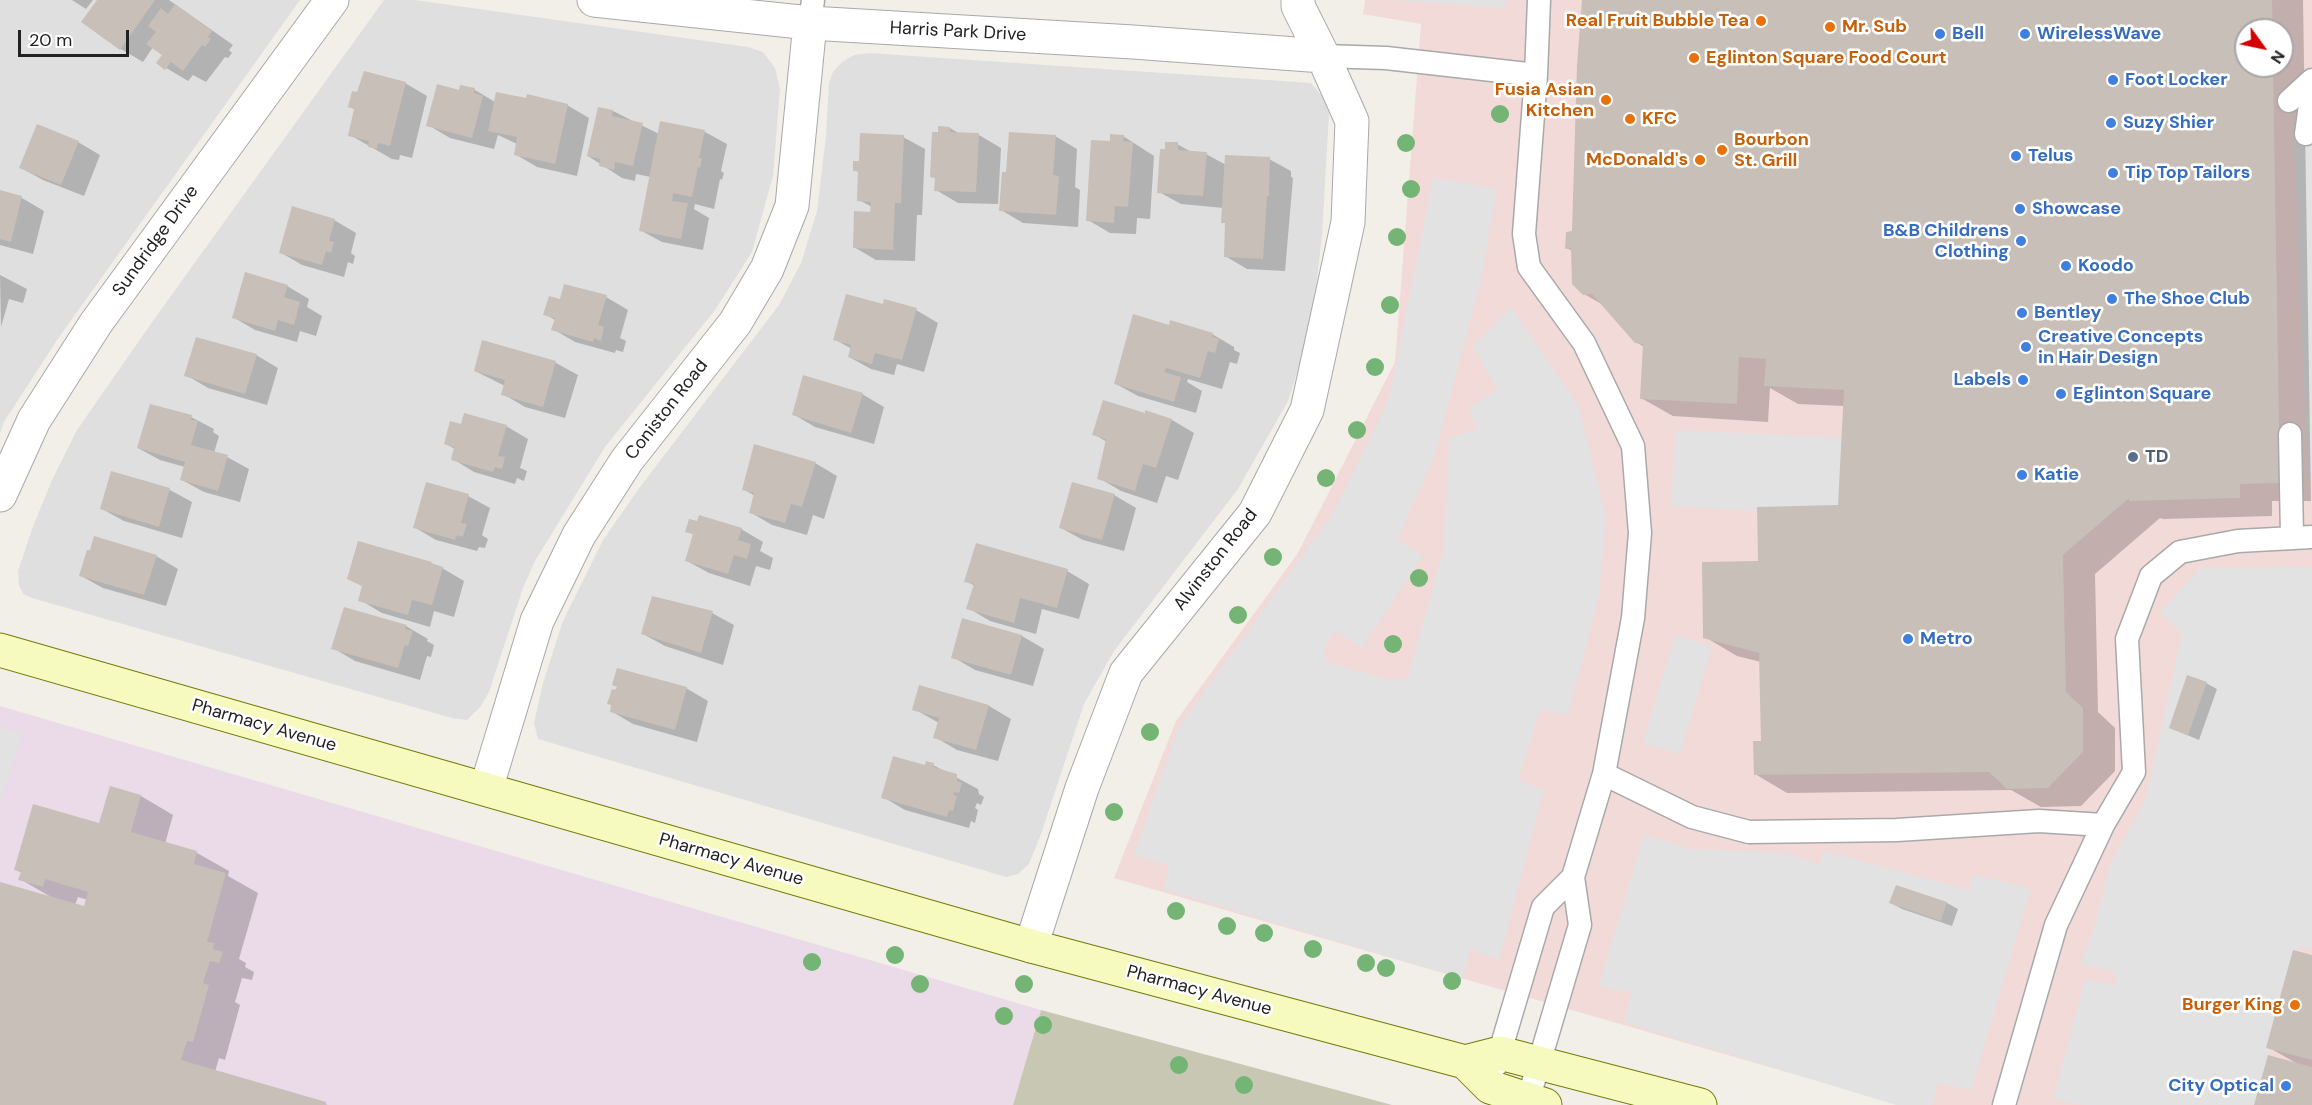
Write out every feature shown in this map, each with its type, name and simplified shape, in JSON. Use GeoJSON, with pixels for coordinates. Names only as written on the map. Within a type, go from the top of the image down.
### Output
{"type":"FeatureCollection","features":[{"type":"Feature","properties":{"kind":"street","name":"Sundridge Drive"},"geometry":{"type":"LineString","coordinates":[[0,495],[34,420],[96,323],[332,0]]}},
{"type":"Feature","properties":{"kind":"street","name":"Harris Park Drive"},"geometry":{"type":"LineString","coordinates":[[594,0],[812,12],[1132,42],[1323,56]]}},
{"type":"Feature","properties":{"kind":"street","name":"Alvinston Road"},"geometry":{"type":"LineString","coordinates":[[1031,946],[1082,788],[1126,674],[1254,513],[1307,410],[1348,222],[1352,121],[1298,6],[1298,0]]}},
{"type":"Feature","properties":{"kind":"street","name":"Coniston Road"},"geometry":{"type":"LineString","coordinates":[[486,789],[537,621],[579,535],[627,460],[735,323],[767,269],[792,206],[812,12]]}},
{"type":"Feature","properties":{"kind":"street","name":"Pharmacy Avenue"},"geometry":{"type":"LineString","coordinates":[[0,650],[1031,946],[1465,1062],[1500,1053],[1700,1105]]}},
{"type":"Feature","properties":{"kind":"street"},"geometry":{"type":"LineString","coordinates":[[1465,1062],[1490,1087],[1537,1102]]}},
{"type":"Feature","properties":{"kind":"lane"},"geometry":{"type":"LineString","coordinates":[[1537,1102],[1540,1063],[1580,925],[1574,877],[1604,774],[1633,618],[1640,533],[1633,446],[1584,344],[1529,267],[1524,234],[1536,75],[1539,0]]}},
{"type":"Feature","properties":{"kind":"lane"},"geometry":{"type":"LineString","coordinates":[[1323,56],[1386,58],[1536,75]]}},
{"type":"Feature","properties":{"kind":"lane"},"geometry":{"type":"LineString","coordinates":[[2289,101],[2312,80]]}},
{"type":"Feature","properties":{"kind":"lane"},"geometry":{"type":"LineString","coordinates":[[2306,134],[2312,91]]}},
{"type":"Feature","properties":{"kind":"lane"},"geometry":{"type":"LineString","coordinates":[[2004,1105],[2056,925],[2103,825],[2134,772],[2127,639],[2151,576],[2180,552],[2238,541],[2302,537],[2290,434]]}},
{"type":"Feature","properties":{"kind":"lane"},"geometry":{"type":"LineString","coordinates":[[1604,774],[1692,817],[1749,832],[1880,830],[2039,821],[2103,825]]}},
{"type":"Feature","properties":{"kind":"lane"},"geometry":{"type":"LineString","coordinates":[[1490,1087],[1543,907],[1574,877]]}},
{"type":"Feature","properties":{"kind":"shaded area"},"geometry":{"type":"Polygon","coordinates":[[[0,0],[300,0],[57,340],[4,422],[0,433],[0,0]]]}},
{"type":"Feature","properties":{"kind":"shaded area"},"geometry":{"type":"Polygon","coordinates":[[[384,0],[415,0],[748,47],[763,52],[775,68],[780,89],[773,176],[752,252],[715,310],[605,447],[535,561],[523,588],[489,692],[481,706],[467,720],[452,718],[32,598],[23,594],[19,585],[18,571],[32,529],[52,480],[77,430],[384,0]]]}},
{"type":"Feature","properties":{"kind":"shaded area"},"geometry":{"type":"Polygon","coordinates":[[[1365,0],[2312,0],[2312,1105],[1901,1105],[1114,878],[1176,721],[1298,553],[1395,362],[1421,24],[1363,14],[1365,0]]]}},
{"type":"Feature","properties":{"kind":"shaded area"},"geometry":{"type":"Polygon","coordinates":[[[1389,0],[1505,0],[1505,8],[1389,0]]]}},
{"type":"Feature","properties":{"kind":"shaded area"},"geometry":{"type":"Polygon","coordinates":[[[869,53],[1311,83],[1323,97],[1329,114],[1322,235],[1312,324],[1288,401],[1238,489],[1114,651],[1084,704],[1029,864],[1018,874],[1006,877],[538,739],[534,723],[543,683],[563,621],[603,540],[640,487],[779,305],[801,263],[817,211],[826,136],[829,83],[833,72],[842,62],[854,55],[869,53]]]}},
{"type":"Feature","properties":{"kind":"shaded area"},"geometry":{"type":"Polygon","coordinates":[[[2312,101],[2312,478],[2308,479],[2293,119],[2312,101]]]}},
{"type":"Feature","properties":{"kind":"shaded area"},"geometry":{"type":"Polygon","coordinates":[[[1433,177],[1496,189],[1483,271],[1434,458],[1397,539],[1423,556],[1362,648],[1334,631],[1324,648],[1326,662],[1395,681],[1408,677],[1444,548],[1449,438],[1477,429],[1469,408],[1498,389],[1472,347],[1511,307],[1579,407],[1606,519],[1599,596],[1568,715],[1540,710],[1518,780],[1544,789],[1499,960],[1470,949],[1463,979],[1163,889],[1169,865],[1134,855],[1178,728],[1333,513],[1389,399],[1433,177]]]}},
{"type":"Feature","properties":{"kind":"shaded area"},"geometry":{"type":"Polygon","coordinates":[[[1676,430],[1845,438],[1841,515],[1671,506],[1676,430]]]}},
{"type":"Feature","properties":{"kind":"shaded area"},"geometry":{"type":"Polygon","coordinates":[[[2312,567],[2312,949],[2300,946],[2255,1105],[2083,1105],[2053,1099],[2085,979],[2115,986],[2117,977],[2110,970],[2081,964],[2095,924],[2111,863],[2146,798],[2182,633],[2160,612],[2200,568],[2312,567]]]}},
{"type":"Feature","properties":{"kind":"shaded area"},"geometry":{"type":"Polygon","coordinates":[[[1675,635],[1712,646],[1680,754],[1643,743],[1675,635]]]}},
{"type":"Feature","properties":{"kind":"shaded area"},"geometry":{"type":"Polygon","coordinates":[[[0,706],[1041,1010],[1013,1105],[0,1105],[0,706]]]}},
{"type":"Feature","properties":{"kind":"shaded area"},"geometry":{"type":"Polygon","coordinates":[[[0,727],[23,734],[0,803],[0,727]]]}},
{"type":"Feature","properties":{"kind":"shaded area"},"geometry":{"type":"Polygon","coordinates":[[[1644,834],[1691,849],[1784,853],[1820,864],[1824,851],[1969,890],[1972,875],[2031,888],[1971,1090],[1938,1083],[1932,1105],[1896,1105],[1624,1022],[1632,993],[1599,986],[1644,834]]]}},
{"type":"Feature","properties":{"kind":"shaded area"},"geometry":{"type":"Polygon","coordinates":[[[1041,1010],[1392,1105],[1013,1105],[1041,1010]]]}},
{"type":"Feature","properties":{"kind":"building"},"geometry":{"type":"Polygon","coordinates":[[[97,0],[155,0],[120,50],[81,22],[97,0]]]}},
{"type":"Feature","properties":{"kind":"building","name":"Eglinton Square"},"geometry":{"type":"Polygon","coordinates":[[[1582,0],[2272,0],[2273,18],[2234,18],[2234,78],[2273,78],[2280,483],[2240,484],[2240,498],[2129,501],[2129,498],[2063,555],[2066,692],[2083,708],[2083,752],[2048,788],[2007,789],[1989,772],[1754,775],[1753,741],[1761,741],[1759,653],[1703,638],[1702,562],[1758,561],[1757,507],[1838,505],[1844,390],[1764,386],[1766,359],[1739,357],[1737,404],[1640,399],[1643,344],[1635,343],[1592,294],[1583,295],[1572,284],[1571,248],[1565,249],[1566,232],[1572,231],[1577,65],[1582,0]]]}},
{"type":"Feature","properties":{"kind":"building"},"geometry":{"type":"Polygon","coordinates":[[[175,4],[212,31],[208,37],[211,39],[205,47],[202,45],[183,71],[171,62],[165,70],[156,63],[162,55],[146,44],[156,32],[148,26],[161,8],[168,14],[175,4]]]}},
{"type":"Feature","properties":{"kind":"building"},"geometry":{"type":"Polygon","coordinates":[[[364,71],[406,82],[390,146],[378,143],[377,149],[368,147],[369,141],[348,136],[354,109],[348,107],[352,91],[357,92],[364,71]]]}},
{"type":"Feature","properties":{"kind":"building"},"geometry":{"type":"Polygon","coordinates":[[[437,84],[459,90],[460,85],[475,88],[474,93],[483,96],[472,138],[426,126],[437,84]]]}},
{"type":"Feature","properties":{"kind":"building"},"geometry":{"type":"Polygon","coordinates":[[[496,92],[526,98],[527,94],[568,104],[555,164],[514,155],[517,137],[488,131],[496,92]]]}},
{"type":"Feature","properties":{"kind":"building"},"geometry":{"type":"Polygon","coordinates":[[[598,107],[613,110],[612,116],[643,123],[633,166],[615,162],[614,170],[599,166],[600,159],[587,156],[598,107]]]}},
{"type":"Feature","properties":{"kind":"building"},"geometry":{"type":"Polygon","coordinates":[[[660,121],[705,130],[699,158],[702,159],[700,168],[698,167],[692,197],[673,193],[672,201],[688,203],[681,239],[639,231],[660,121]]]}},
{"type":"Feature","properties":{"kind":"building"},"geometry":{"type":"Polygon","coordinates":[[[37,124],[79,141],[61,185],[19,168],[37,124]]]}},
{"type":"Feature","properties":{"kind":"building"},"geometry":{"type":"Polygon","coordinates":[[[938,126],[950,127],[950,132],[979,133],[976,192],[934,191],[935,178],[930,177],[932,132],[938,132],[938,126]]]}},
{"type":"Feature","properties":{"kind":"building"},"geometry":{"type":"Polygon","coordinates":[[[1009,132],[1056,135],[1053,175],[1059,176],[1056,215],[999,211],[1002,172],[1006,172],[1009,132]]]}},
{"type":"Feature","properties":{"kind":"building"},"geometry":{"type":"Polygon","coordinates":[[[860,133],[904,135],[901,203],[895,203],[893,250],[853,248],[854,211],[870,212],[871,202],[857,201],[858,171],[853,171],[853,161],[859,161],[860,133]]]}},
{"type":"Feature","properties":{"kind":"building"},"geometry":{"type":"Polygon","coordinates":[[[1110,134],[1124,135],[1123,141],[1133,142],[1128,207],[1115,206],[1114,223],[1086,221],[1091,140],[1110,141],[1110,134]]]}},
{"type":"Feature","properties":{"kind":"building"},"geometry":{"type":"Polygon","coordinates":[[[1165,142],[1178,142],[1178,150],[1207,152],[1203,196],[1157,193],[1160,149],[1165,149],[1165,142]]]}},
{"type":"Feature","properties":{"kind":"building"},"geometry":{"type":"Polygon","coordinates":[[[1225,155],[1270,157],[1263,259],[1224,257],[1225,223],[1221,223],[1225,155]]]}},
{"type":"Feature","properties":{"kind":"building"},"geometry":{"type":"Polygon","coordinates":[[[0,190],[22,196],[11,242],[0,239],[0,190]]]}},
{"type":"Feature","properties":{"kind":"building"},"geometry":{"type":"Polygon","coordinates":[[[292,206],[335,219],[329,241],[334,242],[331,253],[326,251],[322,265],[279,253],[292,206]]]}},
{"type":"Feature","properties":{"kind":"building"},"geometry":{"type":"Polygon","coordinates":[[[245,272],[288,285],[284,297],[300,302],[294,325],[278,320],[275,331],[232,318],[245,272]]]}},
{"type":"Feature","properties":{"kind":"building"},"geometry":{"type":"Polygon","coordinates":[[[564,284],[607,295],[598,325],[604,327],[601,341],[594,338],[593,342],[551,330],[555,318],[543,315],[549,296],[560,299],[564,284]]]}},
{"type":"Feature","properties":{"kind":"building"},"geometry":{"type":"Polygon","coordinates":[[[846,294],[883,304],[884,299],[917,308],[902,360],[875,353],[872,364],[848,357],[851,345],[833,340],[846,294]]]}},
{"type":"Feature","properties":{"kind":"building"},"geometry":{"type":"Polygon","coordinates":[[[1133,314],[1169,325],[1170,320],[1213,333],[1212,337],[1219,339],[1215,353],[1208,351],[1200,378],[1166,368],[1164,372],[1181,377],[1174,402],[1114,384],[1133,314]]]}},
{"type":"Feature","properties":{"kind":"building"},"geometry":{"type":"Polygon","coordinates":[[[196,337],[257,354],[245,394],[184,376],[196,337]]]}},
{"type":"Feature","properties":{"kind":"building"},"geometry":{"type":"Polygon","coordinates":[[[482,340],[556,361],[543,407],[501,395],[505,380],[474,371],[482,340]]]}},
{"type":"Feature","properties":{"kind":"building"},"geometry":{"type":"Polygon","coordinates":[[[803,375],[863,393],[851,433],[792,415],[803,375]]]}},
{"type":"Feature","properties":{"kind":"building"},"geometry":{"type":"Polygon","coordinates":[[[1103,400],[1172,419],[1156,468],[1143,464],[1135,491],[1097,479],[1106,439],[1092,435],[1103,400]]]}},
{"type":"Feature","properties":{"kind":"building"},"geometry":{"type":"Polygon","coordinates":[[[150,404],[192,415],[191,420],[198,421],[191,445],[228,455],[218,491],[180,480],[185,462],[137,448],[150,404]]]}},
{"type":"Feature","properties":{"kind":"building"},"geometry":{"type":"Polygon","coordinates":[[[464,413],[507,425],[498,456],[505,457],[502,469],[495,467],[493,472],[451,460],[454,447],[444,444],[450,421],[461,424],[464,413]]]}},
{"type":"Feature","properties":{"kind":"building"},"geometry":{"type":"Polygon","coordinates":[[[754,444],[816,462],[802,507],[791,504],[785,523],[749,513],[754,493],[742,490],[754,444]]]}},
{"type":"Feature","properties":{"kind":"building"},"geometry":{"type":"Polygon","coordinates":[[[111,471],[170,488],[159,527],[100,509],[111,471]]]}},
{"type":"Feature","properties":{"kind":"building"},"geometry":{"type":"Polygon","coordinates":[[[426,482],[469,494],[461,523],[467,524],[463,537],[457,535],[455,540],[413,528],[426,482]]]}},
{"type":"Feature","properties":{"kind":"building"},"geometry":{"type":"Polygon","coordinates":[[[1072,482],[1115,494],[1102,540],[1059,528],[1072,482]]]}},
{"type":"Feature","properties":{"kind":"building"},"geometry":{"type":"Polygon","coordinates":[[[699,515],[742,528],[738,540],[751,544],[747,559],[734,555],[728,574],[685,561],[693,534],[685,532],[689,519],[697,521],[699,515]]]}},
{"type":"Feature","properties":{"kind":"building"},"geometry":{"type":"Polygon","coordinates":[[[94,536],[157,555],[144,595],[79,576],[94,536]]]}},
{"type":"Feature","properties":{"kind":"building"},"geometry":{"type":"Polygon","coordinates":[[[358,541],[443,567],[432,605],[412,600],[408,615],[358,601],[362,586],[347,579],[358,541]]]}},
{"type":"Feature","properties":{"kind":"building"},"geometry":{"type":"Polygon","coordinates":[[[976,543],[1068,569],[1057,608],[1020,598],[1014,623],[966,609],[974,584],[964,582],[976,543]]]}},
{"type":"Feature","properties":{"kind":"building"},"geometry":{"type":"Polygon","coordinates":[[[652,596],[713,611],[701,653],[641,634],[652,596]]]}},
{"type":"Feature","properties":{"kind":"building"},"geometry":{"type":"Polygon","coordinates":[[[344,607],[407,625],[405,629],[413,631],[408,646],[405,645],[398,668],[331,649],[344,607]]]}},
{"type":"Feature","properties":{"kind":"building"},"geometry":{"type":"Polygon","coordinates":[[[962,618],[1022,635],[1011,675],[951,658],[962,618]]]}},
{"type":"Feature","properties":{"kind":"building"},"geometry":{"type":"Polygon","coordinates":[[[617,668],[687,687],[675,730],[610,712],[611,705],[607,704],[612,689],[615,690],[617,687],[612,685],[617,668]]]}},
{"type":"Feature","properties":{"kind":"building"},"geometry":{"type":"Polygon","coordinates":[[[2187,675],[2207,682],[2188,735],[2169,728],[2187,675]]]}},
{"type":"Feature","properties":{"kind":"building"},"geometry":{"type":"Polygon","coordinates":[[[919,685],[989,705],[976,750],[933,738],[939,718],[912,710],[919,685]]]}},
{"type":"Feature","properties":{"kind":"building"},"geometry":{"type":"Polygon","coordinates":[[[893,756],[925,765],[926,761],[934,763],[933,767],[957,774],[957,781],[962,783],[959,793],[954,792],[953,795],[957,796],[953,811],[949,810],[947,817],[881,798],[893,756]]]}},
{"type":"Feature","properties":{"kind":"building"},"geometry":{"type":"Polygon","coordinates":[[[110,786],[141,795],[131,832],[197,851],[194,864],[226,873],[207,942],[214,943],[213,949],[223,952],[219,963],[210,961],[203,983],[209,985],[193,1042],[187,1041],[181,1060],[326,1102],[326,1105],[0,1105],[0,882],[84,906],[88,892],[45,879],[43,887],[18,880],[21,872],[14,870],[33,804],[99,823],[110,786]]]}},
{"type":"Feature","properties":{"kind":"building"},"geometry":{"type":"Polygon","coordinates":[[[1896,885],[1947,902],[1941,921],[1889,903],[1896,885]]]}},
{"type":"Feature","properties":{"kind":"building","name":"Burger King"},"geometry":{"type":"Polygon","coordinates":[[[2293,950],[2312,955],[2312,1060],[2266,1048],[2293,950]]]}},
{"type":"Feature","properties":{"kind":"building","name":"City Optical"},"geometry":{"type":"Polygon","coordinates":[[[2268,1055],[2312,1067],[2312,1105],[2254,1105],[2268,1055]]]}},
{"type":"Feature","properties":{"kind":"place","name":"Real Fruit Bubble Tea"},"geometry":{"type":"Point","coordinates":[1761,21]}},
{"type":"Feature","properties":{"kind":"place","name":"Mr. Sub"},"geometry":{"type":"Point","coordinates":[1830,27]}},
{"type":"Feature","properties":{"kind":"place","name":"Bell"},"geometry":{"type":"Point","coordinates":[1940,34]}},
{"type":"Feature","properties":{"kind":"place","name":"WirelessWave"},"geometry":{"type":"Point","coordinates":[2025,34]}},
{"type":"Feature","properties":{"kind":"place","name":"Eglinton Square Food Court"},"geometry":{"type":"Point","coordinates":[1694,58]}},
{"type":"Feature","properties":{"kind":"place","name":"Foot Locker"},"geometry":{"type":"Point","coordinates":[2113,80]}},
{"type":"Feature","properties":{"kind":"place","name":"Fusia Asian Kitchen"},"geometry":{"type":"Point","coordinates":[1606,100]}},
{"type":"Feature","properties":{"kind":"place","name":"KFC"},"geometry":{"type":"Point","coordinates":[1630,119]}},
{"type":"Feature","properties":{"kind":"place","name":"Suzy Shier"},"geometry":{"type":"Point","coordinates":[2111,123]}},
{"type":"Feature","properties":{"kind":"place","name":"Bourbon St. Grill"},"geometry":{"type":"Point","coordinates":[1722,150]}},
{"type":"Feature","properties":{"kind":"place","name":"Telus"},"geometry":{"type":"Point","coordinates":[2016,156]}},
{"type":"Feature","properties":{"kind":"place","name":"McDonald's"},"geometry":{"type":"Point","coordinates":[1700,160]}},
{"type":"Feature","properties":{"kind":"place","name":"Tip Top Tailors"},"geometry":{"type":"Point","coordinates":[2113,173]}},
{"type":"Feature","properties":{"kind":"place","name":"Showcase"},"geometry":{"type":"Point","coordinates":[2020,209]}},
{"type":"Feature","properties":{"kind":"place","name":"B&B Childrens Clothing"},"geometry":{"type":"Point","coordinates":[2021,241]}},
{"type":"Feature","properties":{"kind":"place","name":"Koodo"},"geometry":{"type":"Point","coordinates":[2066,266]}},
{"type":"Feature","properties":{"kind":"place","name":"The Shoe Club"},"geometry":{"type":"Point","coordinates":[2112,299]}},
{"type":"Feature","properties":{"kind":"place","name":"Bentley"},"geometry":{"type":"Point","coordinates":[2022,313]}},
{"type":"Feature","properties":{"kind":"place","name":"Creative Concepts in Hair Design"},"geometry":{"type":"Point","coordinates":[2026,347]}},
{"type":"Feature","properties":{"kind":"place","name":"Labels"},"geometry":{"type":"Point","coordinates":[2023,380]}},
{"type":"Feature","properties":{"kind":"place","name":"Eglinton Square"},"geometry":{"type":"Point","coordinates":[2061,394]}},
{"type":"Feature","properties":{"kind":"place","name":"TD"},"geometry":{"type":"Point","coordinates":[2133,457]}},
{"type":"Feature","properties":{"kind":"place","name":"Katie"},"geometry":{"type":"Point","coordinates":[2022,475]}},
{"type":"Feature","properties":{"kind":"place","name":"Metro"},"geometry":{"type":"Point","coordinates":[1908,639]}},
{"type":"Feature","properties":{"kind":"place","name":"Burger King"},"geometry":{"type":"Point","coordinates":[2295,1005]}},
{"type":"Feature","properties":{"kind":"place","name":"City Optical"},"geometry":{"type":"Point","coordinates":[2286,1086]}}]}
